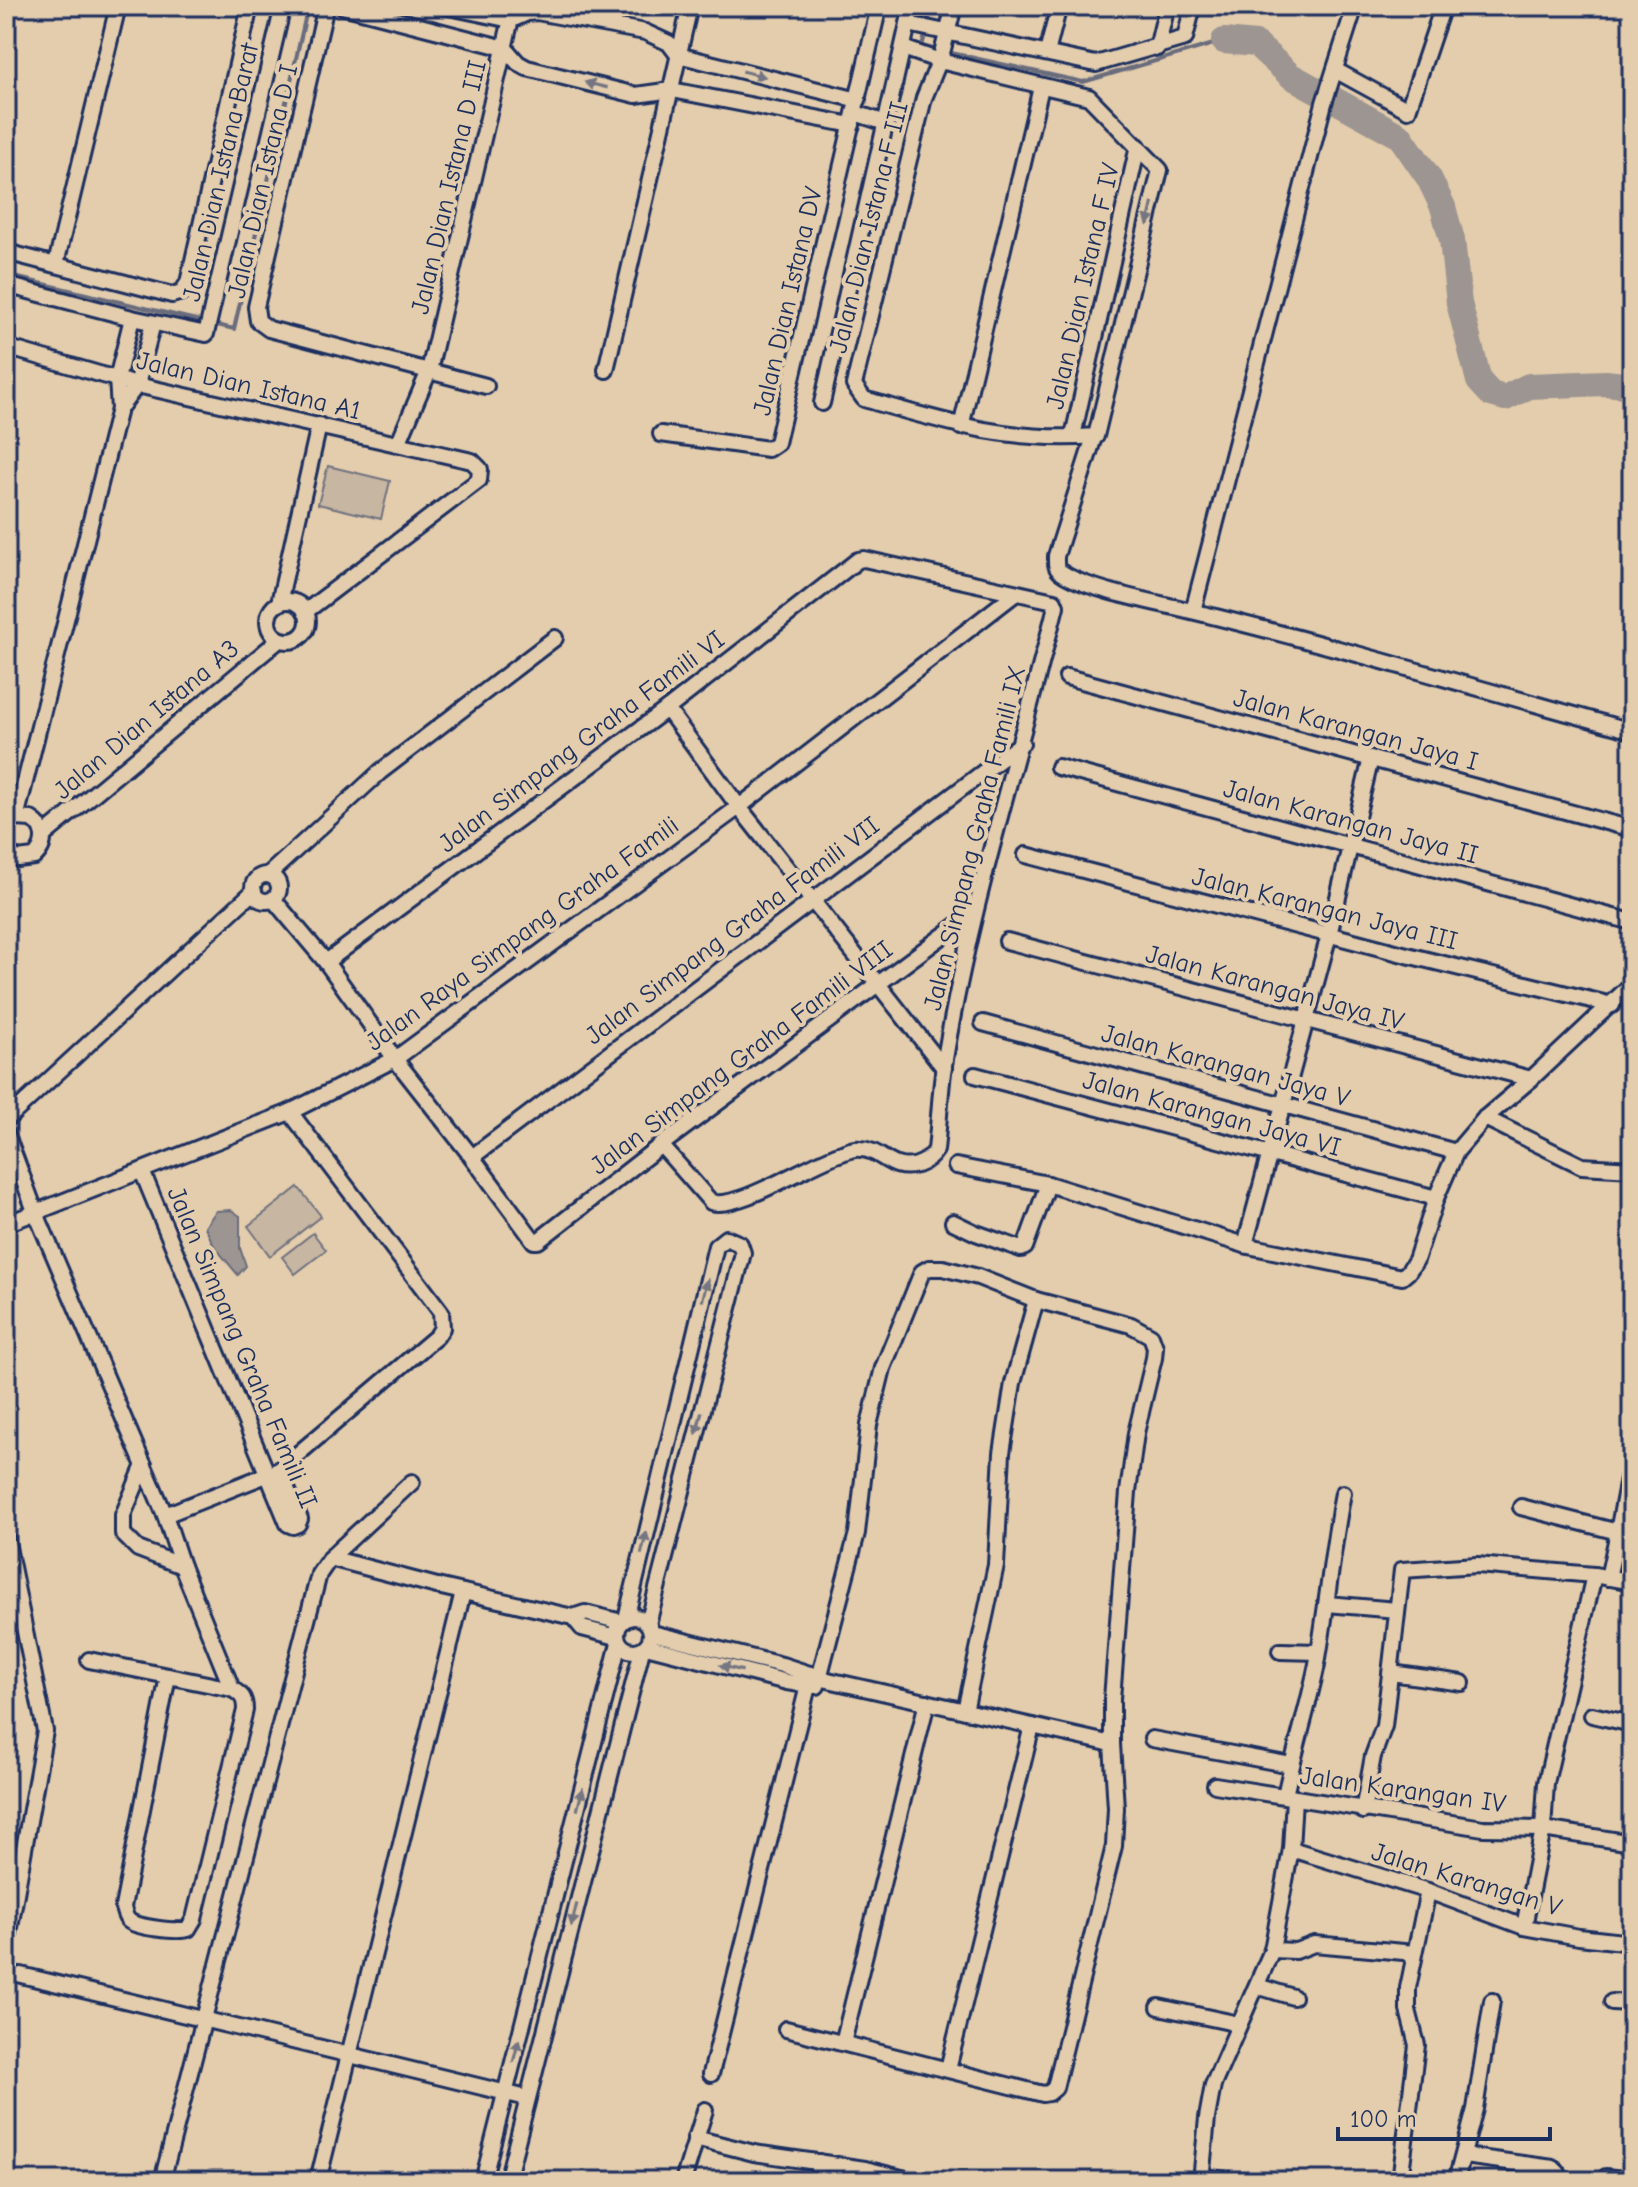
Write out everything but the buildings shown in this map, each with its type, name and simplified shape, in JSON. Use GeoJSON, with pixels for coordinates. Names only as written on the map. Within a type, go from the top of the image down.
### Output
{"type":"FeatureCollection","features":[{"type":"Feature","properties":{"kind":"street"},"geometry":{"type":"LineString","coordinates":[[56,264],[118,6]]}},
{"type":"Feature","properties":{"kind":"street"},"geometry":{"type":"LineString","coordinates":[[6,252],[172,295],[182,292],[188,283],[250,6]]}},
{"type":"Feature","properties":{"kind":"street","name":"Jalan Dian Istana Barat"},"geometry":{"type":"LineString","coordinates":[[6,285],[206,334],[283,6]]}},
{"type":"Feature","properties":{"kind":"street","name":"Jalan Dian Istana D I"},"geometry":{"type":"LineString","coordinates":[[326,6],[256,315],[262,326],[269,329],[486,386]]}},
{"type":"Feature","properties":{"kind":"street"},"geometry":{"type":"LineString","coordinates":[[342,6],[505,48],[512,13]]}},
{"type":"Feature","properties":{"kind":"street"},"geometry":{"type":"LineString","coordinates":[[444,6],[512,13],[537,12],[645,32],[669,43],[678,55],[886,123]]}},
{"type":"Feature","properties":{"kind":"street"},"geometry":{"type":"LineString","coordinates":[[606,370],[690,6]]}},
{"type":"Feature","properties":{"kind":"street","name":"Jalan Dian Istana DV"},"geometry":{"type":"LineString","coordinates":[[661,434],[768,449],[777,443],[879,6]]}},
{"type":"Feature","properties":{"kind":"street"},"geometry":{"type":"LineString","coordinates":[[822,403],[903,48],[912,26],[912,6]]}},
{"type":"Feature","properties":{"kind":"street"},"geometry":{"type":"LineString","coordinates":[[940,59],[954,6]]}},
{"type":"Feature","properties":{"kind":"street"},"geometry":{"type":"LineString","coordinates":[[1047,53],[1059,6]]}},
{"type":"Feature","properties":{"kind":"street"},"geometry":{"type":"LineString","coordinates":[[1157,48],[1167,6]]}},
{"type":"Feature","properties":{"kind":"street"},"geometry":{"type":"LineString","coordinates":[[912,26],[1096,64],[1185,37],[1193,6]]}},
{"type":"Feature","properties":{"kind":"street"},"geometry":{"type":"LineString","coordinates":[[1193,611],[1324,103],[1355,6]]}},
{"type":"Feature","properties":{"kind":"street"},"geometry":{"type":"LineString","coordinates":[[1333,77],[1408,110],[1443,6]]}},
{"type":"Feature","properties":{"kind":"street","name":"Jalan Dian Istana D III"},"geometry":{"type":"LineString","coordinates":[[398,444],[429,371],[505,48]]}},
{"type":"Feature","properties":{"kind":"street","name":"Jalan Dian Istana D III"},"geometry":{"type":"LineString","coordinates":[[505,48],[527,68],[636,95],[672,90],[855,113]]}},
{"type":"Feature","properties":{"kind":"street","name":"Jalan Dian Istana F IV"},"geometry":{"type":"LineString","coordinates":[[903,48],[1041,87],[1089,97],[1160,171],[1096,434]]}},
{"type":"Feature","properties":{"kind":"street","name":"Jalan Dian Istana F III"},"geometry":{"type":"LineString","coordinates":[[940,59],[924,98],[854,385],[864,399],[961,427],[1014,436],[1096,434]]}},
{"type":"Feature","properties":{"kind":"street"},"geometry":{"type":"LineString","coordinates":[[961,427],[1041,87]]}},
{"type":"Feature","properties":{"kind":"street","name":"Jalan Dian Istana F IV"},"geometry":{"type":"LineString","coordinates":[[1073,436],[1138,146]]}},
{"type":"Feature","properties":{"kind":"street"},"geometry":{"type":"LineString","coordinates":[[11,821],[119,409],[117,379],[132,318]]}},
{"type":"Feature","properties":{"kind":"street"},"geometry":{"type":"LineString","coordinates":[[119,409],[137,385],[153,323]]}},
{"type":"Feature","properties":{"kind":"street","name":"Jalan Dian Istana A1"},"geometry":{"type":"LineString","coordinates":[[6,347],[137,385],[472,461],[480,469],[479,480],[305,612]]}},
{"type":"Feature","properties":{"kind":"street"},"geometry":{"type":"LineString","coordinates":[[279,603],[294,602],[305,612],[307,628],[302,635],[288,642],[273,635],[267,622],[269,614],[279,603],[319,425]]}},
{"type":"Feature","properties":{"kind":"street"},"geometry":{"type":"LineString","coordinates":[[1096,434],[1056,556],[1055,565],[1059,571],[1080,581],[1632,731]]}},
{"type":"Feature","properties":{"kind":"street","name":"Jalan Simpang Graha Famili IX"},"geometry":{"type":"LineString","coordinates":[[661,1145],[716,1204],[742,1199],[826,1158],[856,1149],[864,1149],[896,1166],[907,1167],[928,1160],[936,1150],[944,1068],[975,912],[1056,606],[1053,600],[864,559]]}},
{"type":"Feature","properties":{"kind":"street","name":"Jalan Simpang Graha Famili VI"},"geometry":{"type":"LineString","coordinates":[[326,962],[667,709],[856,561],[864,559]]}},
{"type":"Feature","properties":{"kind":"street","name":"Jalan Raya Simpang Graha Famili"},"geometry":{"type":"LineString","coordinates":[[6,1224],[290,1112],[395,1059],[739,807],[1016,593]]}},
{"type":"Feature","properties":{"kind":"street"},"geometry":{"type":"LineString","coordinates":[[268,875],[279,886],[273,899],[265,901],[258,898],[254,891],[253,886],[258,878],[268,875],[380,772],[555,638]]}},
{"type":"Feature","properties":{"kind":"street","name":"Jalan Dian Istana A3"},"geometry":{"type":"LineString","coordinates":[[10,860],[26,860],[39,851],[43,836],[279,640]]}},
{"type":"Feature","properties":{"kind":"street","name":"Jalan Karangan Jaya I"},"geometry":{"type":"LineString","coordinates":[[1067,677],[1632,829]]}},
{"type":"Feature","properties":{"kind":"street"},"geometry":{"type":"LineString","coordinates":[[667,709],[739,807],[944,1068]]}},
{"type":"Feature","properties":{"kind":"street","name":"Jalan Simpang Graha Famili VII"},"geometry":{"type":"LineString","coordinates":[[472,1157],[1022,743]]}},
{"type":"Feature","properties":{"kind":"street"},"geometry":{"type":"LineString","coordinates":[[1245,1245],[1329,935],[1371,758]]}},
{"type":"Feature","properties":{"kind":"street","name":"Jalan Karangan Jaya II"},"geometry":{"type":"LineString","coordinates":[[1058,767],[1632,922]]}},
{"type":"Feature","properties":{"kind":"street"},"geometry":{"type":"LineString","coordinates":[[11,821],[23,817],[37,823],[43,836]]}},
{"type":"Feature","properties":{"kind":"street","name":"Jalan Karangan Jaya III"},"geometry":{"type":"LineString","coordinates":[[1026,855],[1612,1005]]}},
{"type":"Feature","properties":{"kind":"street"},"geometry":{"type":"LineString","coordinates":[[6,1120],[254,891]]}},
{"type":"Feature","properties":{"kind":"street"},"geometry":{"type":"LineString","coordinates":[[273,899],[326,962],[395,1059],[472,1157]]}},
{"type":"Feature","properties":{"kind":"street","name":"Jalan Simpang Graha Famili VIII"},"geometry":{"type":"LineString","coordinates":[[472,1157],[531,1239],[538,1241],[661,1145],[975,912]]}},
{"type":"Feature","properties":{"kind":"street","name":"Jalan Karangan Jaya IV"},"geometry":{"type":"LineString","coordinates":[[1007,941],[1531,1079]]}},
{"type":"Feature","properties":{"kind":"street"},"geometry":{"type":"LineString","coordinates":[[956,1166],[1048,1184],[1245,1245],[1399,1277],[1406,1275],[1416,1260],[1436,1198],[1456,1152],[1485,1118],[1632,984]]}},
{"type":"Feature","properties":{"kind":"street","name":"Jalan Karangan Jaya V"},"geometry":{"type":"LineString","coordinates":[[983,1023],[1456,1152]]}},
{"type":"Feature","properties":{"kind":"street","name":"Jalan Karangan Jaya VI"},"geometry":{"type":"LineString","coordinates":[[975,1075],[1436,1198]]}},
{"type":"Feature","properties":{"kind":"street"},"geometry":{"type":"LineString","coordinates":[[165,1515],[274,1473],[437,1336],[443,1320],[441,1312],[290,1112]]}},
{"type":"Feature","properties":{"kind":"street"},"geometry":{"type":"LineString","coordinates":[[1485,1118],[1582,1166],[1632,1169]]}},
{"type":"Feature","properties":{"kind":"street"},"geometry":{"type":"LineString","coordinates":[[6,1133],[35,1211],[165,1515],[182,1566],[232,1689]]}},
{"type":"Feature","properties":{"kind":"street","name":"Jalan Simpang Graha Famili II"},"geometry":{"type":"LineString","coordinates":[[142,1171],[274,1473]]}},
{"type":"Feature","properties":{"kind":"street"},"geometry":{"type":"LineString","coordinates":[[953,1222],[1021,1249],[1025,1247],[1048,1184]]}},
{"type":"Feature","properties":{"kind":"street"},"geometry":{"type":"LineString","coordinates":[[483,2181],[716,1246],[726,1238],[740,1244],[743,1253],[507,2181]]}},
{"type":"Feature","properties":{"kind":"street"},"geometry":{"type":"LineString","coordinates":[[711,2074],[857,1533],[869,1425],[883,1368],[917,1278],[929,1268],[943,1268],[978,1277],[1036,1300],[1131,1325],[1146,1332],[1155,1347],[1136,1433],[1128,1492],[1112,1699],[1116,1808],[1114,1846],[1055,2088],[1043,2094],[786,2029]]}},
{"type":"Feature","properties":{"kind":"street"},"geometry":{"type":"LineString","coordinates":[[965,1711],[996,1565],[1002,1453],[1013,1383],[1036,1300]]}},
{"type":"Feature","properties":{"kind":"street"},"geometry":{"type":"LineString","coordinates":[[1524,1927],[1543,1829],[1546,1783],[1601,1576],[1625,1534],[1632,1457]]}},
{"type":"Feature","properties":{"kind":"street"},"geometry":{"type":"LineString","coordinates":[[144,1465],[123,1515],[123,1534],[138,1549],[182,1566]]}},
{"type":"Feature","properties":{"kind":"street"},"geometry":{"type":"LineString","coordinates":[[162,2181],[319,1574],[330,1558],[412,1482]]}},
{"type":"Feature","properties":{"kind":"street"},"geometry":{"type":"LineString","coordinates":[[1236,2181],[1202,2179],[1207,2118],[1213,2085],[1272,1950],[1291,1849],[1291,1765],[1318,1652],[1343,1493]]}},
{"type":"Feature","properties":{"kind":"street"},"geometry":{"type":"LineString","coordinates":[[1521,1507],[1625,1534]]}},
{"type":"Feature","properties":{"kind":"street"},"geometry":{"type":"LineString","coordinates":[[6,1537],[45,1731],[6,1950]]}},
{"type":"Feature","properties":{"kind":"street"},"geometry":{"type":"LineString","coordinates":[[330,1558],[573,1617],[585,1613],[624,1620],[642,1618],[647,1638]]}},
{"type":"Feature","properties":{"kind":"street"},"geometry":{"type":"LineString","coordinates":[[1363,1811],[1373,1756],[1384,1726],[1401,1573],[1405,1569],[1477,1565],[1601,1576],[1632,1582]]}},
{"type":"Feature","properties":{"kind":"street"},"geometry":{"type":"LineString","coordinates":[[318,2181],[463,1592]]}},
{"type":"Feature","properties":{"kind":"street"},"geometry":{"type":"LineString","coordinates":[[1327,1604],[1397,1610]]}},
{"type":"Feature","properties":{"kind":"street"},"geometry":{"type":"LineString","coordinates":[[573,1617],[582,1628],[618,1640],[629,1651],[647,1638],[817,1680],[1112,1744]]}},
{"type":"Feature","properties":{"kind":"street"},"geometry":{"type":"LineString","coordinates":[[1280,1651],[1318,1652]]}},
{"type":"Feature","properties":{"kind":"street"},"geometry":{"type":"LineString","coordinates":[[89,1660],[168,1676],[232,1689],[242,1695],[245,1710],[194,1919],[188,1929],[180,1932],[133,1923],[126,1918],[123,1907],[168,1676]]}},
{"type":"Feature","properties":{"kind":"street"},"geometry":{"type":"LineString","coordinates":[[1391,1673],[1462,1683]]}},
{"type":"Feature","properties":{"kind":"street"},"geometry":{"type":"LineString","coordinates":[[843,2043],[927,1702]]}},
{"type":"Feature","properties":{"kind":"street"},"geometry":{"type":"LineString","coordinates":[[1592,1715],[1632,1724]]}},
{"type":"Feature","properties":{"kind":"street"},"geometry":{"type":"LineString","coordinates":[[948,2069],[1032,1726]]}},
{"type":"Feature","properties":{"kind":"street"},"geometry":{"type":"LineString","coordinates":[[1152,1739],[1291,1765]]}},
{"type":"Feature","properties":{"kind":"street","name":"Jalan Karangan IV"},"geometry":{"type":"LineString","coordinates":[[1215,1785],[1483,1828],[1543,1829],[1632,1843]]}},
{"type":"Feature","properties":{"kind":"street","name":"Jalan Karangan V"},"geometry":{"type":"LineString","coordinates":[[1291,1849],[1428,1891],[1524,1927],[1632,1943]]}},
{"type":"Feature","properties":{"kind":"street"},"geometry":{"type":"LineString","coordinates":[[1400,2181],[1417,2045],[1408,2010],[1408,1988],[1428,1891]]}},
{"type":"Feature","properties":{"kind":"street"},"geometry":{"type":"LineString","coordinates":[[1272,1950],[1296,1951],[1314,1944],[1415,1953]]}},
{"type":"Feature","properties":{"kind":"street"},"geometry":{"type":"LineString","coordinates":[[21,1975],[527,2098]]}},
{"type":"Feature","properties":{"kind":"street"},"geometry":{"type":"LineString","coordinates":[[1257,1986],[1293,1997]]}},
{"type":"Feature","properties":{"kind":"street"},"geometry":{"type":"LineString","coordinates":[[1456,2181],[1475,2109],[1492,2001]]}},
{"type":"Feature","properties":{"kind":"street"},"geometry":{"type":"LineString","coordinates":[[1612,2002],[1632,2003]]}},
{"type":"Feature","properties":{"kind":"street"},"geometry":{"type":"LineString","coordinates":[[1159,2007],[1239,2024]]}},
{"type":"Feature","properties":{"kind":"street"},"geometry":{"type":"LineString","coordinates":[[683,2181],[705,2110]]}},
{"type":"Feature","properties":{"kind":"street"},"geometry":{"type":"LineString","coordinates":[[695,2138],[754,2153],[914,2181]]}},
{"type":"Feature","properties":{"kind":"street"},"geometry":{"type":"LineString","coordinates":[[1464,2156],[1553,2168],[1558,2173],[1557,2181]]}},
{"type":"Feature","properties":{"kind":"street"},"geometry":{"type":"LineString","coordinates":[[817,2181],[819,2162]]}},
{"type":"Feature","properties":{"kind":"street"},"geometry":{"type":"LineString","coordinates":[[1606,2177],[1632,2180]]}},
{"type":"Feature","properties":{"kind":"shaded area"},"geometry":{"type":"Polygon","coordinates":[[[328,466],[390,481],[381,519],[318,504],[328,466]]]}},
{"type":"Feature","properties":{"kind":"shaded area"},"geometry":{"type":"Polygon","coordinates":[[[298,1187],[321,1216],[270,1256],[248,1226],[298,1187]]]}},
{"type":"Feature","properties":{"kind":"shaded area"},"geometry":{"type":"Polygon","coordinates":[[[231,1210],[240,1216],[240,1248],[246,1266],[238,1275],[214,1246],[205,1227],[216,1211],[231,1210]]]}},
{"type":"Feature","properties":{"kind":"shaded area"},"geometry":{"type":"Polygon","coordinates":[[[313,1233],[326,1250],[295,1274],[282,1257],[313,1233]]]}},
{"type":"Feature","properties":{"kind":"waterway"},"geometry":{"type":"LineString","coordinates":[[6,275],[234,329],[308,6]]}},
{"type":"Feature","properties":{"kind":"waterway"},"geometry":{"type":"LineString","coordinates":[[928,23],[932,6]]}},
{"type":"Feature","properties":{"kind":"waterway"},"geometry":{"type":"LineString","coordinates":[[926,32],[922,46],[938,50]]}},
{"type":"Feature","properties":{"kind":"waterway"},"geometry":{"type":"LineString","coordinates":[[947,52],[1083,82],[1224,41]]}},
{"type":"Feature","properties":{"kind":"waterway"},"geometry":{"type":"LineString","coordinates":[[1224,41],[1256,44],[1291,76],[1400,136],[1429,178],[1443,207],[1452,240],[1459,303],[1479,381],[1491,394],[1505,398],[1529,386],[1606,383],[1632,386]]}}]}
